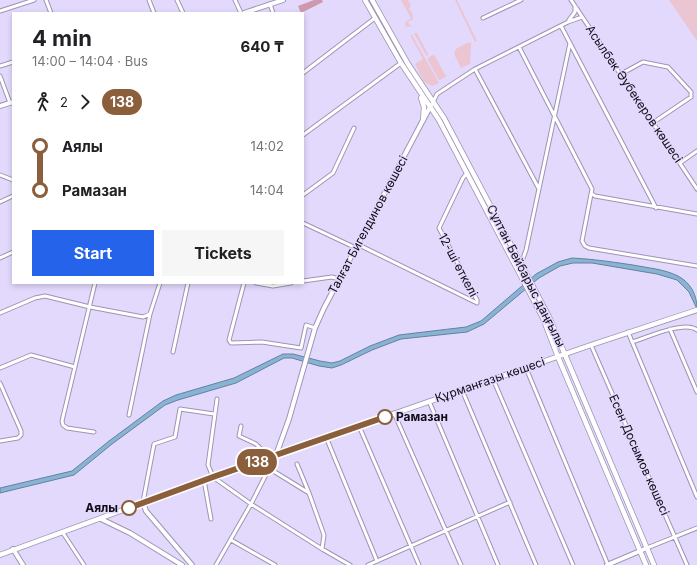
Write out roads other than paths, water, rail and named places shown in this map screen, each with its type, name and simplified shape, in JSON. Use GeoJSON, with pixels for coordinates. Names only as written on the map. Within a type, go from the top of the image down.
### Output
{"type":"FeatureCollection","features":[{"type":"Feature","properties":{"kind":"main road","name":"Сұлтан Бейбарыс даңғылы"},"geometry":{"type":"LineString","coordinates":[[365,0],[418,91],[438,120],[543,318],[646,565]]}},
{"type":"Feature","properties":{"kind":"main road","name":"Сұлтан Бейбарыс даңғылы"},"geometry":{"type":"LineString","coordinates":[[372,0],[408,64],[444,118],[549,317],[566,354],[654,565]]}},
{"type":"Feature","properties":{"kind":"main road"},"geometry":{"type":"LineString","coordinates":[[418,91],[424,107],[423,120]]}},
{"type":"Feature","properties":{"kind":"main road"},"geometry":{"type":"LineString","coordinates":[[566,354],[628,332],[695,311]]}},
{"type":"Feature","properties":{"kind":"main road"},"geometry":{"type":"LineString","coordinates":[[561,345],[566,350],[574,351]]}},
{"type":"Feature","properties":{"kind":"main road"},"geometry":{"type":"LineString","coordinates":[[549,360],[554,355],[554,346]]}},
{"type":"Feature","properties":{"kind":"main road"},"geometry":{"type":"LineString","coordinates":[[568,360],[569,355],[574,351]]}},
{"type":"Feature","properties":{"kind":"main road","name":"Құрманғазы көшесі"},"geometry":{"type":"LineString","coordinates":[[0,555],[204,480],[566,354]]}},
{"type":"Feature","properties":{"kind":"main road"},"geometry":{"type":"LineString","coordinates":[[549,360],[556,360],[562,365]]}},
{"type":"Feature","properties":{"kind":"street"},"geometry":{"type":"LineString","coordinates":[[0,11],[34,0]]}},
{"type":"Feature","properties":{"kind":"street"},"geometry":{"type":"LineString","coordinates":[[46,0],[51,12]]}},
{"type":"Feature","properties":{"kind":"street"},"geometry":{"type":"LineString","coordinates":[[149,0],[154,12]]}},
{"type":"Feature","properties":{"kind":"street"},"geometry":{"type":"LineString","coordinates":[[177,0],[183,12]]}},
{"type":"Feature","properties":{"kind":"street"},"geometry":{"type":"LineString","coordinates":[[235,0],[241,12]]}},
{"type":"Feature","properties":{"kind":"street"},"geometry":{"type":"LineString","coordinates":[[245,12],[283,0]]}},
{"type":"Feature","properties":{"kind":"street"},"geometry":{"type":"LineString","coordinates":[[483,18],[521,0]]}},
{"type":"Feature","properties":{"kind":"street","name":"Асылбек Әубекеров көшесі"},"geometry":{"type":"LineString","coordinates":[[571,0],[654,122],[697,189]]}},
{"type":"Feature","properties":{"kind":"street"},"geometry":{"type":"LineString","coordinates":[[270,4],[274,12]]}},
{"type":"Feature","properties":{"kind":"street"},"geometry":{"type":"LineString","coordinates":[[568,22],[575,12],[575,6]]}},
{"type":"Feature","properties":{"kind":"street"},"geometry":{"type":"LineString","coordinates":[[433,102],[437,94],[475,69],[568,22],[582,17]]}},
{"type":"Feature","properties":{"kind":"street"},"geometry":{"type":"LineString","coordinates":[[304,72],[375,18]]}},
{"type":"Feature","properties":{"kind":"street"},"geometry":{"type":"LineString","coordinates":[[561,26],[656,208]]}},
{"type":"Feature","properties":{"kind":"street"},"geometry":{"type":"LineString","coordinates":[[521,264],[526,250],[570,43]]}},
{"type":"Feature","properties":{"kind":"street"},"geometry":{"type":"LineString","coordinates":[[519,47],[592,189],[582,241],[583,244],[589,248],[697,266]]}},
{"type":"Feature","properties":{"kind":"street"},"geometry":{"type":"LineString","coordinates":[[0,66],[12,62]]}},
{"type":"Feature","properties":{"kind":"street"},"geometry":{"type":"LineString","coordinates":[[621,74],[643,62],[664,66],[668,68],[691,92],[692,94],[690,97],[654,122]]}},
{"type":"Feature","properties":{"kind":"street"},"geometry":{"type":"LineString","coordinates":[[304,134],[401,63]]}},
{"type":"Feature","properties":{"kind":"street"},"geometry":{"type":"LineString","coordinates":[[475,69],[538,189]]}},
{"type":"Feature","properties":{"kind":"street"},"geometry":{"type":"LineString","coordinates":[[0,76],[12,102],[0,106]]}},
{"type":"Feature","properties":{"kind":"street","name":"Талғат Бигелдинов көшесі"},"geometry":{"type":"LineString","coordinates":[[276,455],[315,328],[339,278],[433,102]]}},
{"type":"Feature","properties":{"kind":"street"},"geometry":{"type":"LineString","coordinates":[[304,194],[333,173],[354,128]]}},
{"type":"Feature","properties":{"kind":"street"},"geometry":{"type":"LineString","coordinates":[[680,163],[697,151]]}},
{"type":"Feature","properties":{"kind":"street","name":"12-ші өткелі"},"geometry":{"type":"LineString","coordinates":[[357,246],[475,303],[478,303],[439,228],[463,178],[467,173]]}},
{"type":"Feature","properties":{"kind":"street"},"geometry":{"type":"LineString","coordinates":[[0,175],[12,180]]}},
{"type":"Feature","properties":{"kind":"street"},"geometry":{"type":"LineString","coordinates":[[592,194],[595,196],[656,208],[697,214]]}},
{"type":"Feature","properties":{"kind":"street"},"geometry":{"type":"LineString","coordinates":[[0,202],[12,196]]}},
{"type":"Feature","properties":{"kind":"street"},"geometry":{"type":"LineString","coordinates":[[304,223],[357,246]]}},
{"type":"Feature","properties":{"kind":"street"},"geometry":{"type":"LineString","coordinates":[[0,258],[12,252]]}},
{"type":"Feature","properties":{"kind":"street"},"geometry":{"type":"LineString","coordinates":[[304,281],[332,277],[339,278]]}},
{"type":"Feature","properties":{"kind":"street"},"geometry":{"type":"LineString","coordinates":[[94,432],[67,428],[63,425],[62,421],[95,284]]}},
{"type":"Feature","properties":{"kind":"street"},"geometry":{"type":"LineString","coordinates":[[129,415],[150,314],[160,284]]}},
{"type":"Feature","properties":{"kind":"street"},"geometry":{"type":"LineString","coordinates":[[173,352],[188,284]]}},
{"type":"Feature","properties":{"kind":"street"},"geometry":{"type":"LineString","coordinates":[[244,284],[229,340],[231,343],[262,342],[300,348],[306,325],[315,328]]}},
{"type":"Feature","properties":{"kind":"street"},"geometry":{"type":"LineString","coordinates":[[262,284],[273,286],[285,284]]}},
{"type":"Feature","properties":{"kind":"street"},"geometry":{"type":"LineString","coordinates":[[0,313],[35,298],[45,296],[90,307],[143,317],[150,314]]}},
{"type":"Feature","properties":{"kind":"street"},"geometry":{"type":"LineString","coordinates":[[632,342],[670,329],[694,327],[697,330]]}},
{"type":"Feature","properties":{"kind":"street"},"geometry":{"type":"LineString","coordinates":[[670,329],[697,392]]}},
{"type":"Feature","properties":{"kind":"street"},"geometry":{"type":"LineString","coordinates":[[628,332],[697,496]]}},
{"type":"Feature","properties":{"kind":"street","name":"Есен Досымов көшесі"},"geometry":{"type":"LineString","coordinates":[[591,345],[687,565]]}},
{"type":"Feature","properties":{"kind":"street"},"geometry":{"type":"LineString","coordinates":[[0,368],[31,355],[75,367]]}},
{"type":"Feature","properties":{"kind":"street"},"geometry":{"type":"LineString","coordinates":[[526,368],[608,565],[697,528]]}},
{"type":"Feature","properties":{"kind":"street"},"geometry":{"type":"LineString","coordinates":[[493,379],[573,565]]}},
{"type":"Feature","properties":{"kind":"street"},"geometry":{"type":"LineString","coordinates":[[0,383],[21,432],[21,435],[18,438],[0,441]]}},
{"type":"Feature","properties":{"kind":"street"},"geometry":{"type":"LineString","coordinates":[[462,390],[536,565]]}},
{"type":"Feature","properties":{"kind":"street"},"geometry":{"type":"LineString","coordinates":[[217,399],[208,465],[213,477],[251,504],[350,565]]}},
{"type":"Feature","properties":{"kind":"street"},"geometry":{"type":"LineString","coordinates":[[429,401],[498,565]]}},
{"type":"Feature","properties":{"kind":"street"},"geometry":{"type":"LineString","coordinates":[[192,565],[146,511],[143,502],[154,444],[175,437],[180,409],[214,414]]}},
{"type":"Feature","properties":{"kind":"street"},"geometry":{"type":"LineString","coordinates":[[394,414],[461,565]]}},
{"type":"Feature","properties":{"kind":"street"},"geometry":{"type":"LineString","coordinates":[[241,426],[238,436],[256,444],[267,458]]}},
{"type":"Feature","properties":{"kind":"street"},"geometry":{"type":"LineString","coordinates":[[360,426],[419,565]]}},
{"type":"Feature","properties":{"kind":"street"},"geometry":{"type":"LineString","coordinates":[[326,437],[377,561]]}},
{"type":"Feature","properties":{"kind":"street"},"geometry":{"type":"LineString","coordinates":[[216,565],[251,504],[276,455]]}},
{"type":"Feature","properties":{"kind":"street"},"geometry":{"type":"LineString","coordinates":[[297,464],[324,536],[322,549]]}},
{"type":"Feature","properties":{"kind":"street"},"geometry":{"type":"LineString","coordinates":[[270,469],[309,493]]}},
{"type":"Feature","properties":{"kind":"street"},"geometry":{"type":"LineString","coordinates":[[204,480],[211,520]]}},
{"type":"Feature","properties":{"kind":"street"},"geometry":{"type":"LineString","coordinates":[[368,565],[510,502]]}},
{"type":"Feature","properties":{"kind":"street"},"geometry":{"type":"LineString","coordinates":[[101,519],[130,533],[182,565]]}},
{"type":"Feature","properties":{"kind":"street"},"geometry":{"type":"LineString","coordinates":[[62,533],[84,565]]}},
{"type":"Feature","properties":{"kind":"street"},"geometry":{"type":"LineString","coordinates":[[231,540],[275,565]]}},
{"type":"Feature","properties":{"kind":"street"},"geometry":{"type":"LineString","coordinates":[[13,550],[24,565]]}},
{"type":"Feature","properties":{"kind":"water"},"geometry":{"type":"Polygon","coordinates":[[[572,258],[633,265],[662,270],[678,276],[690,286],[696,299],[697,309],[689,292],[677,280],[657,274],[592,263],[573,263],[560,266],[539,278],[484,324],[467,332],[401,339],[332,368],[319,366],[292,358],[284,358],[236,383],[165,405],[112,444],[74,475],[0,493],[0,488],[72,471],[109,441],[163,401],[176,395],[234,378],[283,354],[293,354],[332,363],[340,361],[370,346],[399,335],[466,327],[481,321],[536,274],[558,262],[572,258]]]}},
{"type":"Feature","properties":{"kind":"place","name":"Рамазан"},"geometry":{"type":"Point","coordinates":[385,417]}},
{"type":"Feature","properties":{"kind":"place","name":"Аялы"},"geometry":{"type":"Point","coordinates":[129,508]}}]}
